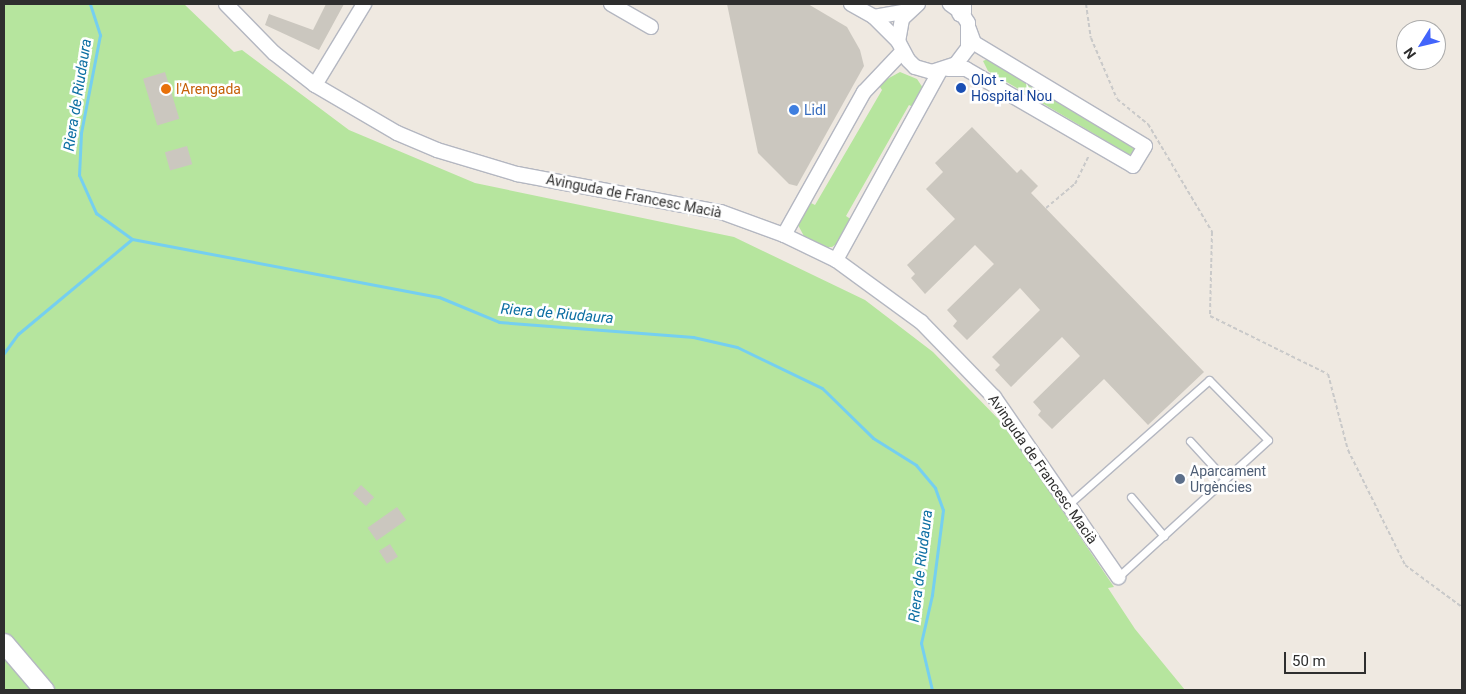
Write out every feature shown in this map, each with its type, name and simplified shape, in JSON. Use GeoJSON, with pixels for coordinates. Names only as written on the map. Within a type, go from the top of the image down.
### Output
{"type":"FeatureCollection","features":[{"type":"Feature","properties":{"kind":"main road"},"geometry":{"type":"LineString","coordinates":[[4,643],[44,690]]}},
{"type":"Feature","properties":{"kind":"street","name":"Avinguda de Francesc Macià"},"geometry":{"type":"LineString","coordinates":[[226,4],[274,53],[315,85],[397,133],[466,160],[517,174],[722,212],[784,235],[836,260],[922,322],[950,349],[994,397],[1118,577]]}},
{"type":"Feature","properties":{"kind":"street"},"geometry":{"type":"LineString","coordinates":[[315,85],[364,4]]}},
{"type":"Feature","properties":{"kind":"street"},"geometry":{"type":"LineString","coordinates":[[611,4],[651,27]]}},
{"type":"Feature","properties":{"kind":"street"},"geometry":{"type":"LineString","coordinates":[[851,4],[874,17],[915,66],[944,70],[966,69],[1133,166],[1145,146],[974,43],[960,12]]}},
{"type":"Feature","properties":{"kind":"street"},"geometry":{"type":"LineString","coordinates":[[874,17],[913,7]]}},
{"type":"Feature","properties":{"kind":"street"},"geometry":{"type":"LineString","coordinates":[[784,235],[864,92],[900,46],[899,30],[913,7]]}},
{"type":"Feature","properties":{"kind":"street"},"geometry":{"type":"LineString","coordinates":[[836,260],[944,70],[963,57],[970,39],[960,12]]}},
{"type":"Feature","properties":{"kind":"lane"},"geometry":{"type":"LineString","coordinates":[[1069,504],[1209,380],[1268,440],[1118,577]]}},
{"type":"Feature","properties":{"kind":"lane"},"geometry":{"type":"LineString","coordinates":[[1190,441],[1225,479]]}},
{"type":"Feature","properties":{"kind":"lane"},"geometry":{"type":"LineString","coordinates":[[1131,497],[1164,536]]}},
{"type":"Feature","properties":{"kind":"path"},"geometry":{"type":"LineString","coordinates":[[1086,4],[1090,38],[1117,99],[1148,124],[1212,232],[1210,316],[1328,374],[1348,450],[1405,566],[1462,607]]}},
{"type":"Feature","properties":{"kind":"path"},"geometry":{"type":"LineString","coordinates":[[1046,208],[1075,184],[1094,144]]}},
{"type":"Feature","properties":{"kind":"green space"},"geometry":{"type":"Polygon","coordinates":[[[4,4],[184,4],[234,52],[242,50],[349,130],[475,183],[734,237],[865,300],[933,352],[1006,427],[1114,587],[1108,588],[1135,629],[1185,690],[4,690],[4,4]]]}},
{"type":"Feature","properties":{"kind":"green space"},"geometry":{"type":"Polygon","coordinates":[[[990,58],[1133,143],[1136,149],[1133,154],[1128,154],[988,71],[983,61],[990,58]]]}},
{"type":"Feature","properties":{"kind":"green space"},"geometry":{"type":"Polygon","coordinates":[[[900,72],[917,79],[923,88],[915,108],[909,105],[846,216],[852,220],[839,242],[832,247],[823,247],[805,238],[798,225],[809,202],[815,205],[882,90],[878,84],[900,72]]]}},
{"type":"Feature","properties":{"kind":"building"},"geometry":{"type":"Polygon","coordinates":[[[326,4],[344,4],[319,50],[265,25],[269,14],[313,30],[326,4]]]}},
{"type":"Feature","properties":{"kind":"building","name":"Lidl"},"geometry":{"type":"Polygon","coordinates":[[[727,4],[808,4],[847,27],[860,50],[864,66],[797,186],[789,184],[758,153],[727,4]]]}},
{"type":"Feature","properties":{"kind":"building"},"geometry":{"type":"Polygon","coordinates":[[[165,72],[179,119],[157,126],[143,79],[165,72]]]}},
{"type":"Feature","properties":{"kind":"building"},"geometry":{"type":"Polygon","coordinates":[[[972,127],[1017,173],[1021,169],[1038,186],[1031,193],[1204,372],[1148,425],[1104,379],[1052,429],[1038,415],[1041,411],[1033,402],[1080,356],[1062,337],[1011,387],[995,370],[1000,365],[992,357],[1040,310],[1020,288],[967,340],[953,326],[957,321],[947,310],[994,264],[975,245],[925,294],[911,278],[915,274],[907,265],[955,219],[926,189],[943,172],[935,163],[972,127]]]}},
{"type":"Feature","properties":{"kind":"building"},"geometry":{"type":"Polygon","coordinates":[[[187,146],[192,164],[170,171],[165,152],[187,146]]]}},
{"type":"Feature","properties":{"kind":"building"},"geometry":{"type":"Polygon","coordinates":[[[361,485],[374,497],[366,506],[353,494],[361,485]]]}},
{"type":"Feature","properties":{"kind":"building"},"geometry":{"type":"Polygon","coordinates":[[[397,507],[406,520],[377,541],[368,528],[397,507]]]}},
{"type":"Feature","properties":{"kind":"building"},"geometry":{"type":"Polygon","coordinates":[[[390,544],[398,557],[387,564],[379,551],[390,544]]]}},
{"type":"Feature","properties":{"kind":"waterway","name":"Riera de Riudaura"},"geometry":{"type":"LineString","coordinates":[[90,4],[100,35],[81,133],[79,175],[96,213],[132,239],[439,297],[499,322],[693,337],[737,347],[822,388],[873,438],[916,465],[935,488],[943,510],[932,595],[921,643],[932,690]]}},
{"type":"Feature","properties":{"kind":"waterway"},"geometry":{"type":"LineString","coordinates":[[4,353],[18,334],[132,239]]}},
{"type":"Feature","properties":{"kind":"place","name":"Olot - Hospital Nou"},"geometry":{"type":"Point","coordinates":[961,88]}},
{"type":"Feature","properties":{"kind":"place","name":"l'Arengada"},"geometry":{"type":"Point","coordinates":[166,89]}},
{"type":"Feature","properties":{"kind":"place","name":"Lidl"},"geometry":{"type":"Point","coordinates":[794,110]}},
{"type":"Feature","properties":{"kind":"place","name":"Aparcament Urgències"},"geometry":{"type":"Point","coordinates":[1180,479]}}]}
